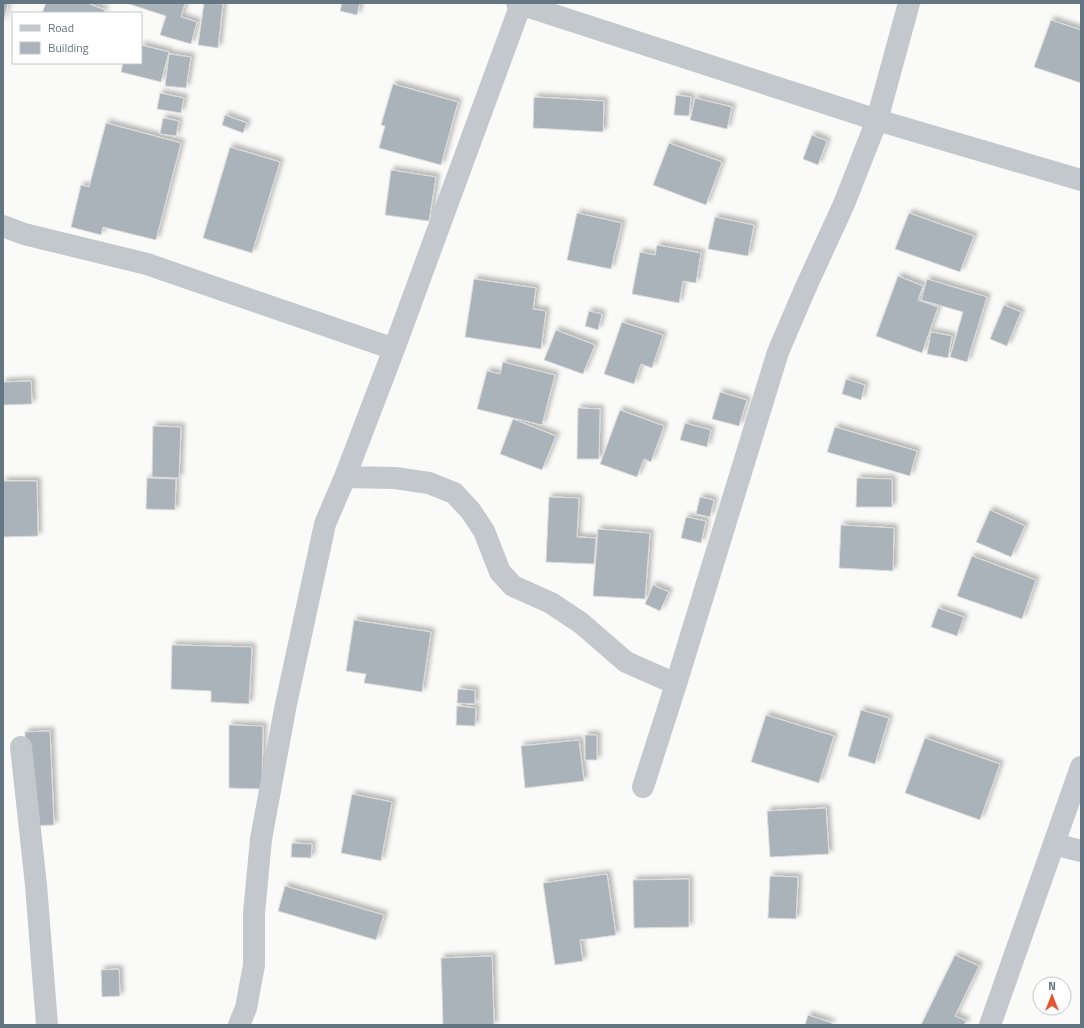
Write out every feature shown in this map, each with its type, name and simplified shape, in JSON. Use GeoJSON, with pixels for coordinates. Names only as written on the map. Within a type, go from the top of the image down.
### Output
{"type":"FeatureCollection","features":[{"type":"Feature","properties":{"kind":"street"},"geometry":{"type":"LineString","coordinates":[[643,787],[778,352],[804,289],[844,204],[877,120],[909,3]]}},
{"type":"Feature","properties":{"kind":"street"},"geometry":{"type":"LineString","coordinates":[[239,1025],[246,1008],[254,965],[254,913],[261,839],[286,704],[325,524],[345,477],[394,349],[519,4],[562,10],[877,120],[1081,180]]}},
{"type":"Feature","properties":{"kind":"street"},"geometry":{"type":"LineString","coordinates":[[3,226],[24,234],[146,264],[394,349]]}},
{"type":"Feature","properties":{"kind":"street"},"geometry":{"type":"LineString","coordinates":[[345,477],[395,478],[429,483],[454,493],[470,510],[484,531],[500,572],[513,586],[551,603],[575,619],[626,662],[676,684]]}},
{"type":"Feature","properties":{"kind":"street"},"geometry":{"type":"LineString","coordinates":[[21,747],[36,885],[48,1025]]}},
{"type":"Feature","properties":{"kind":"street"},"geometry":{"type":"LineString","coordinates":[[990,1025],[1081,767]]}},
{"type":"Feature","properties":{"kind":"street"},"geometry":{"type":"LineString","coordinates":[[1054,844],[1081,851]]}},
{"type":"Feature","properties":{"kind":"building"},"geometry":{"type":"Polygon","coordinates":[[[3,3],[8,3],[3,23],[3,3]]]}},
{"type":"Feature","properties":{"kind":"building"},"geometry":{"type":"Polygon","coordinates":[[[46,3],[87,3],[105,10],[104,12],[42,12],[46,3]]]}},
{"type":"Feature","properties":{"kind":"building"},"geometry":{"type":"Polygon","coordinates":[[[126,3],[185,3],[181,17],[197,22],[191,44],[160,35],[166,16],[126,3]]]}},
{"type":"Feature","properties":{"kind":"building"},"geometry":{"type":"Polygon","coordinates":[[[204,3],[223,4],[218,48],[198,45],[204,3]]]}},
{"type":"Feature","properties":{"kind":"building"},"geometry":{"type":"Polygon","coordinates":[[[342,3],[360,3],[357,15],[340,11],[342,3]]]}},
{"type":"Feature","properties":{"kind":"building"},"geometry":{"type":"Polygon","coordinates":[[[1051,20],[1081,30],[1081,83],[1034,67],[1051,20]]]}},
{"type":"Feature","properties":{"kind":"building"},"geometry":{"type":"Polygon","coordinates":[[[142,45],[169,52],[161,82],[121,72],[123,64],[142,64],[142,45]]]}},
{"type":"Feature","properties":{"kind":"building"},"geometry":{"type":"Polygon","coordinates":[[[169,54],[191,57],[186,88],[165,86],[169,54]]]}},
{"type":"Feature","properties":{"kind":"building"},"geometry":{"type":"Polygon","coordinates":[[[393,84],[458,102],[441,165],[379,148],[385,126],[381,125],[393,84]]]}},
{"type":"Feature","properties":{"kind":"building"},"geometry":{"type":"Polygon","coordinates":[[[160,93],[184,98],[181,113],[157,109],[160,93]]]}},
{"type":"Feature","properties":{"kind":"building"},"geometry":{"type":"Polygon","coordinates":[[[676,95],[691,97],[689,116],[674,115],[676,95]]]}},
{"type":"Feature","properties":{"kind":"building"},"geometry":{"type":"Polygon","coordinates":[[[534,97],[604,101],[603,132],[533,128],[534,97]]]}},
{"type":"Feature","properties":{"kind":"building"},"geometry":{"type":"Polygon","coordinates":[[[695,98],[732,107],[727,129],[690,120],[695,98]]]}},
{"type":"Feature","properties":{"kind":"building"},"geometry":{"type":"Polygon","coordinates":[[[225,115],[247,123],[243,133],[222,125],[225,115]]]}},
{"type":"Feature","properties":{"kind":"building"},"geometry":{"type":"Polygon","coordinates":[[[163,118],[179,121],[176,136],[160,134],[163,118]]]}},
{"type":"Feature","properties":{"kind":"building"},"geometry":{"type":"Polygon","coordinates":[[[106,123],[181,143],[156,240],[103,227],[101,235],[71,227],[81,185],[89,187],[106,123]]]}},
{"type":"Feature","properties":{"kind":"building"},"geometry":{"type":"Polygon","coordinates":[[[812,135],[827,141],[818,165],[803,159],[812,135]]]}},
{"type":"Feature","properties":{"kind":"building"},"geometry":{"type":"Polygon","coordinates":[[[669,143],[722,162],[706,205],[653,185],[669,143]]]}},
{"type":"Feature","properties":{"kind":"building"},"geometry":{"type":"Polygon","coordinates":[[[230,147],[280,162],[252,253],[203,238],[230,147]]]}},
{"type":"Feature","properties":{"kind":"building"},"geometry":{"type":"Polygon","coordinates":[[[391,170],[436,177],[429,221],[385,215],[391,170]]]}},
{"type":"Feature","properties":{"kind":"building"},"geometry":{"type":"Polygon","coordinates":[[[577,213],[622,223],[611,269],[567,260],[577,213]]]}},
{"type":"Feature","properties":{"kind":"building"},"geometry":{"type":"Polygon","coordinates":[[[909,213],[974,236],[960,272],[895,249],[909,213]]]}},
{"type":"Feature","properties":{"kind":"building"},"geometry":{"type":"Polygon","coordinates":[[[715,217],[754,225],[748,256],[708,249],[715,217]]]}},
{"type":"Feature","properties":{"kind":"building"},"geometry":{"type":"Polygon","coordinates":[[[657,245],[701,253],[696,283],[683,281],[679,303],[632,294],[640,252],[655,255],[657,245]]]}},
{"type":"Feature","properties":{"kind":"building"},"geometry":{"type":"Polygon","coordinates":[[[898,276],[923,286],[918,300],[938,307],[922,353],[876,336],[898,276]]]}},
{"type":"Feature","properties":{"kind":"building"},"geometry":{"type":"Polygon","coordinates":[[[474,279],[536,288],[533,309],[546,311],[541,349],[465,337],[474,279]]]}},
{"type":"Feature","properties":{"kind":"building"},"geometry":{"type":"Polygon","coordinates":[[[927,279],[987,297],[967,362],[950,357],[963,312],[921,300],[927,279]]]}},
{"type":"Feature","properties":{"kind":"building"},"geometry":{"type":"Polygon","coordinates":[[[1004,305],[1021,312],[1007,346],[990,339],[1004,305]]]}},
{"type":"Feature","properties":{"kind":"building"},"geometry":{"type":"Polygon","coordinates":[[[589,311],[602,314],[598,330],[585,326],[589,311]]]}},
{"type":"Feature","properties":{"kind":"building"},"geometry":{"type":"Polygon","coordinates":[[[622,322],[663,335],[652,368],[641,364],[634,384],[604,374],[622,322]]]}},
{"type":"Feature","properties":{"kind":"building"},"geometry":{"type":"Polygon","coordinates":[[[556,330],[595,345],[583,374],[544,360],[556,330]]]}},
{"type":"Feature","properties":{"kind":"building"},"geometry":{"type":"Polygon","coordinates":[[[931,332],[952,336],[948,358],[927,354],[931,332]]]}},
{"type":"Feature","properties":{"kind":"building"},"geometry":{"type":"Polygon","coordinates":[[[503,362],[555,375],[542,425],[477,409],[487,371],[500,374],[503,362]]]}},
{"type":"Feature","properties":{"kind":"building"},"geometry":{"type":"Polygon","coordinates":[[[846,379],[865,385],[861,400],[842,394],[846,379]]]}},
{"type":"Feature","properties":{"kind":"building"},"geometry":{"type":"Polygon","coordinates":[[[31,381],[32,404],[3,405],[3,382],[31,381]]]}},
{"type":"Feature","properties":{"kind":"building"},"geometry":{"type":"Polygon","coordinates":[[[720,392],[747,400],[739,426],[712,419],[720,392]]]}},
{"type":"Feature","properties":{"kind":"building"},"geometry":{"type":"Polygon","coordinates":[[[578,408],[600,409],[599,459],[577,459],[578,408]]]}},
{"type":"Feature","properties":{"kind":"building"},"geometry":{"type":"Polygon","coordinates":[[[620,410],[664,426],[651,462],[644,459],[637,477],[600,464],[620,410]]]}},
{"type":"Feature","properties":{"kind":"building"},"geometry":{"type":"Polygon","coordinates":[[[513,419],[556,436],[542,470],[500,454],[513,419]]]}},
{"type":"Feature","properties":{"kind":"building"},"geometry":{"type":"Polygon","coordinates":[[[685,423],[711,430],[707,447],[680,440],[685,423]]]}},
{"type":"Feature","properties":{"kind":"building"},"geometry":{"type":"Polygon","coordinates":[[[153,426],[181,427],[179,478],[152,477],[153,426]]]}},
{"type":"Feature","properties":{"kind":"building"},"geometry":{"type":"Polygon","coordinates":[[[835,427],[917,451],[910,476],[827,452],[835,427]]]}},
{"type":"Feature","properties":{"kind":"building"},"geometry":{"type":"Polygon","coordinates":[[[147,478],[176,479],[175,510],[146,509],[147,478]]]}},
{"type":"Feature","properties":{"kind":"building"},"geometry":{"type":"Polygon","coordinates":[[[857,478],[892,479],[892,507],[856,507],[857,478]]]}},
{"type":"Feature","properties":{"kind":"building"},"geometry":{"type":"Polygon","coordinates":[[[3,481],[37,481],[38,536],[3,537],[3,481]]]}},
{"type":"Feature","properties":{"kind":"building"},"geometry":{"type":"Polygon","coordinates":[[[549,497],[579,498],[577,537],[596,538],[594,564],[546,562],[549,497]]]}},
{"type":"Feature","properties":{"kind":"building"},"geometry":{"type":"Polygon","coordinates":[[[700,497],[714,500],[710,517],[696,514],[700,497]]]}},
{"type":"Feature","properties":{"kind":"building"},"geometry":{"type":"Polygon","coordinates":[[[990,510],[1025,526],[1011,557],[976,542],[990,510]]]}},
{"type":"Feature","properties":{"kind":"building"},"geometry":{"type":"Polygon","coordinates":[[[686,517],[706,521],[701,543],[681,538],[686,517]]]}},
{"type":"Feature","properties":{"kind":"building"},"geometry":{"type":"Polygon","coordinates":[[[841,525],[894,528],[893,571],[839,568],[841,525]]]}},
{"type":"Feature","properties":{"kind":"building"},"geometry":{"type":"Polygon","coordinates":[[[598,529],[650,533],[645,599],[593,596],[598,529]]]}},
{"type":"Feature","properties":{"kind":"building"},"geometry":{"type":"Polygon","coordinates":[[[972,556],[1036,580],[1022,619],[957,596],[972,556]]]}},
{"type":"Feature","properties":{"kind":"building"},"geometry":{"type":"Polygon","coordinates":[[[653,585],[669,592],[660,611],[645,604],[653,585]]]}},
{"type":"Feature","properties":{"kind":"building"},"geometry":{"type":"Polygon","coordinates":[[[938,608],[964,617],[957,636],[931,627],[938,608]]]}},
{"type":"Feature","properties":{"kind":"building"},"geometry":{"type":"Polygon","coordinates":[[[354,620],[431,632],[422,692],[364,683],[366,674],[346,671],[354,620]]]}},
{"type":"Feature","properties":{"kind":"building"},"geometry":{"type":"Polygon","coordinates":[[[172,645],[252,647],[249,704],[211,702],[211,691],[171,689],[172,645]]]}},
{"type":"Feature","properties":{"kind":"building"},"geometry":{"type":"Polygon","coordinates":[[[458,689],[475,690],[475,704],[457,703],[458,689]]]}},
{"type":"Feature","properties":{"kind":"building"},"geometry":{"type":"Polygon","coordinates":[[[457,706],[476,708],[475,726],[456,725],[457,706]]]}},
{"type":"Feature","properties":{"kind":"building"},"geometry":{"type":"Polygon","coordinates":[[[861,710],[889,718],[875,764],[848,756],[861,710]]]}},
{"type":"Feature","properties":{"kind":"building"},"geometry":{"type":"Polygon","coordinates":[[[766,715],[834,736],[819,783],[751,762],[766,715]]]}},
{"type":"Feature","properties":{"kind":"building"},"geometry":{"type":"Polygon","coordinates":[[[229,725],[263,726],[262,789],[229,788],[229,725]]]}},
{"type":"Feature","properties":{"kind":"building"},"geometry":{"type":"Polygon","coordinates":[[[50,731],[54,825],[28,826],[25,732],[50,731]]]}},
{"type":"Feature","properties":{"kind":"building"},"geometry":{"type":"Polygon","coordinates":[[[585,735],[597,735],[597,760],[585,760],[585,735]]]}},
{"type":"Feature","properties":{"kind":"building"},"geometry":{"type":"Polygon","coordinates":[[[925,738],[1000,764],[980,820],[905,793],[925,738]]]}},
{"type":"Feature","properties":{"kind":"building"},"geometry":{"type":"Polygon","coordinates":[[[579,740],[584,781],[525,788],[521,746],[579,740]]]}},
{"type":"Feature","properties":{"kind":"building"},"geometry":{"type":"Polygon","coordinates":[[[352,794],[392,802],[381,861],[341,853],[352,794]]]}},
{"type":"Feature","properties":{"kind":"building"},"geometry":{"type":"Polygon","coordinates":[[[826,808],[829,854],[770,857],[767,811],[826,808]]]}},
{"type":"Feature","properties":{"kind":"building"},"geometry":{"type":"Polygon","coordinates":[[[292,843],[312,844],[311,858],[291,857],[292,843]]]}},
{"type":"Feature","properties":{"kind":"building"},"geometry":{"type":"Polygon","coordinates":[[[607,874],[616,935],[580,940],[583,961],[555,965],[543,883],[607,874]]]}},
{"type":"Feature","properties":{"kind":"building"},"geometry":{"type":"Polygon","coordinates":[[[770,876],[798,877],[796,919],[768,918],[770,876]]]}},
{"type":"Feature","properties":{"kind":"building"},"geometry":{"type":"Polygon","coordinates":[[[689,879],[689,927],[634,928],[633,880],[689,879]]]}},
{"type":"Feature","properties":{"kind":"building"},"geometry":{"type":"Polygon","coordinates":[[[285,886],[384,915],[376,940],[278,911],[285,886]]]}},
{"type":"Feature","properties":{"kind":"building"},"geometry":{"type":"Polygon","coordinates":[[[955,955],[979,966],[955,1016],[966,1021],[964,1025],[921,1025],[955,955]]]}},
{"type":"Feature","properties":{"kind":"building"},"geometry":{"type":"Polygon","coordinates":[[[492,956],[494,1025],[443,1025],[441,958],[492,956]]]}},
{"type":"Feature","properties":{"kind":"building"},"geometry":{"type":"Polygon","coordinates":[[[119,969],[120,996],[102,997],[101,970],[119,969]]]}},
{"type":"Feature","properties":{"kind":"building"},"geometry":{"type":"Polygon","coordinates":[[[808,1015],[832,1023],[831,1025],[805,1025],[808,1015]]]}}]}
